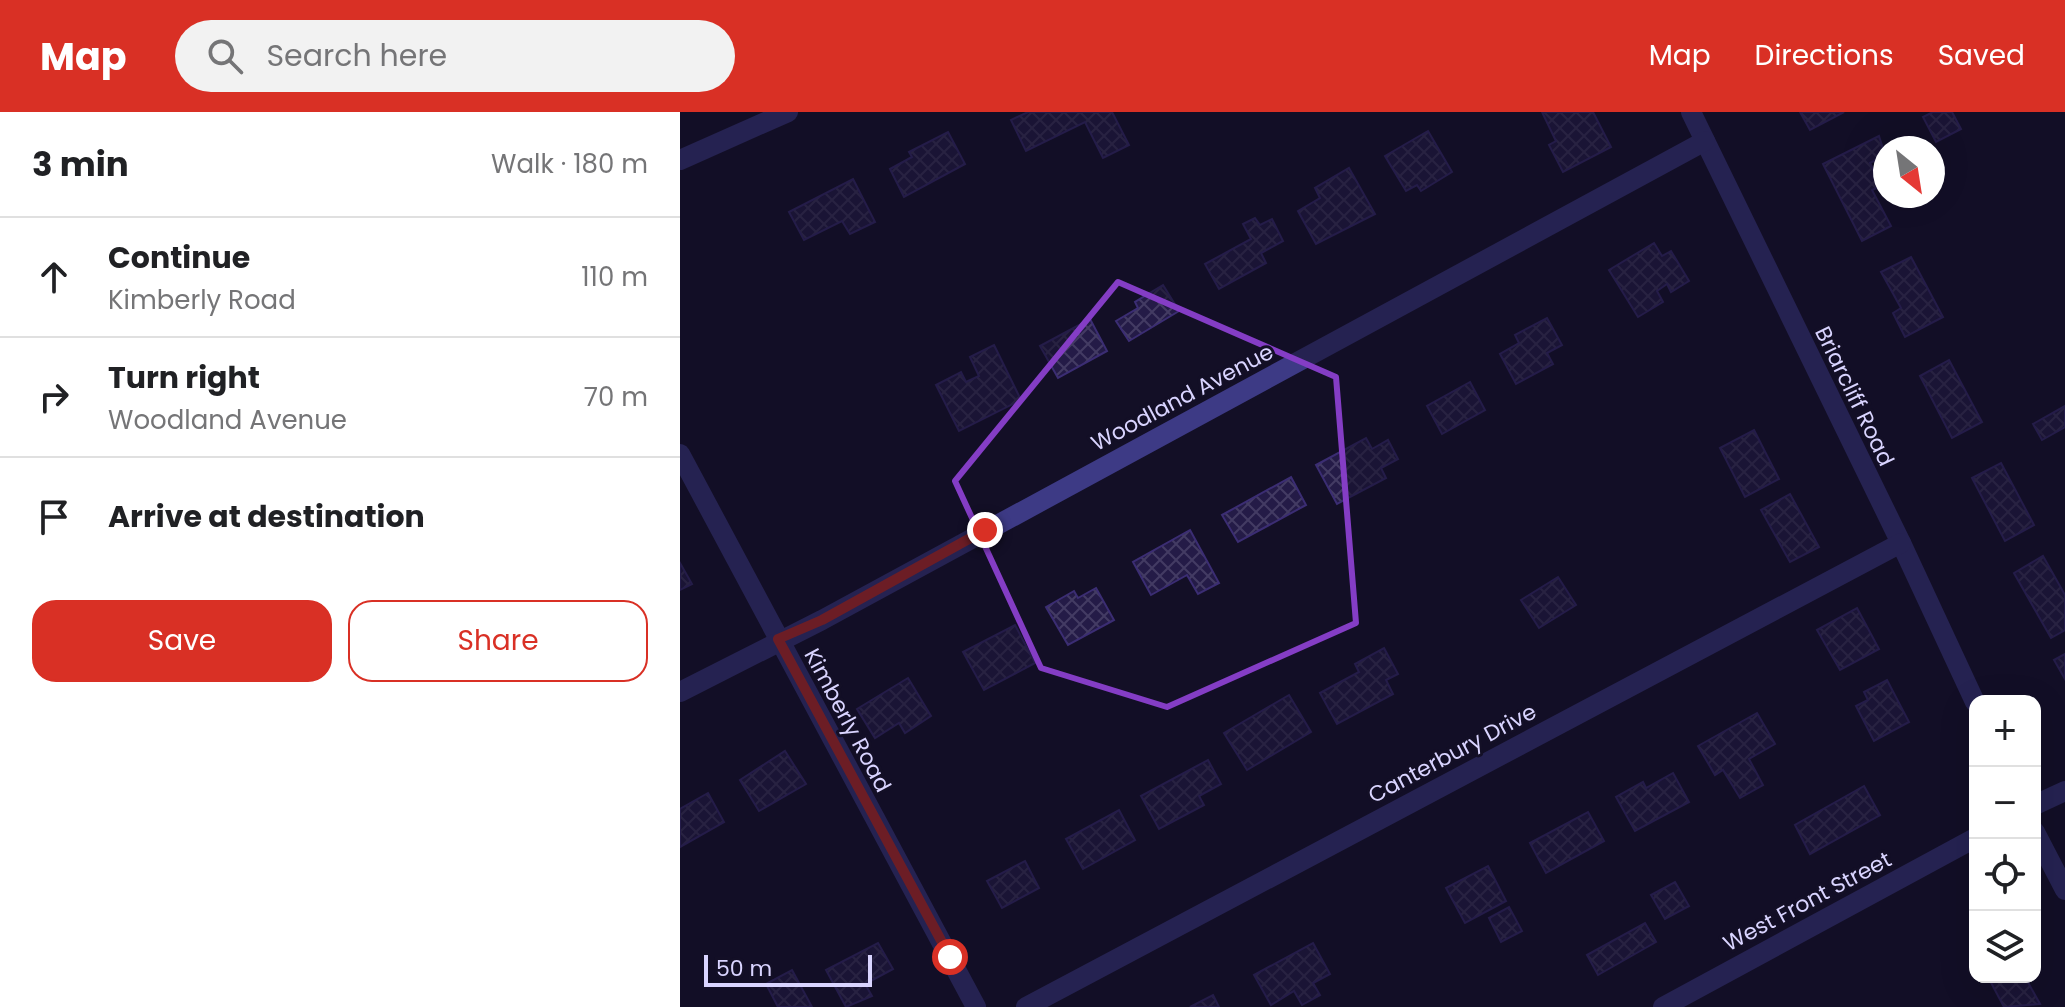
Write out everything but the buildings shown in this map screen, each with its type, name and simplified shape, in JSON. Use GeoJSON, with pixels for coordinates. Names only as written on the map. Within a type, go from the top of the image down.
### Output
{"type":"FeatureCollection","features":[{"type":"Feature","properties":{"kind":"street"},"geometry":{"type":"LineString","coordinates":[[680,160],[788,112]]}},
{"type":"Feature","properties":{"kind":"street","name":"Briarcliff Road"},"geometry":{"type":"LineString","coordinates":[[1691,112],[1972,695]]}},
{"type":"Feature","properties":{"kind":"street","name":"Woodland Avenue"},"geometry":{"type":"LineString","coordinates":[[680,692],[778,639],[822,620],[1705,141]]}},
{"type":"Feature","properties":{"kind":"street","name":"Kimberly Road"},"geometry":{"type":"LineString","coordinates":[[680,454],[976,1007]]}},
{"type":"Feature","properties":{"kind":"street","name":"Canterbury Drive"},"geometry":{"type":"LineString","coordinates":[[1026,1007],[1901,543]]}},
{"type":"Feature","properties":{"kind":"street"},"geometry":{"type":"LineString","coordinates":[[2041,802],[2065,791]]}},
{"type":"Feature","properties":{"kind":"street","name":"West Front Street"},"geometry":{"type":"LineString","coordinates":[[1663,1007],[1973,839]]}},
{"type":"Feature","properties":{"kind":"street"},"geometry":{"type":"LineString","coordinates":[[2039,839],[2065,890]]}},
{"type":"Feature","properties":{"kind":"highlighted area"},"geometry":{"type":"Polygon","coordinates":[[[1118,282],[1336,377],[1356,623],[1167,707],[1041,668],[955,481],[1118,282]]]}},
{"type":"Feature","properties":{"kind":"route"},"geometry":{"type":"LineString","coordinates":[[950,957],[889,850],[778,639],[822,620],[985,530]]}}]}
